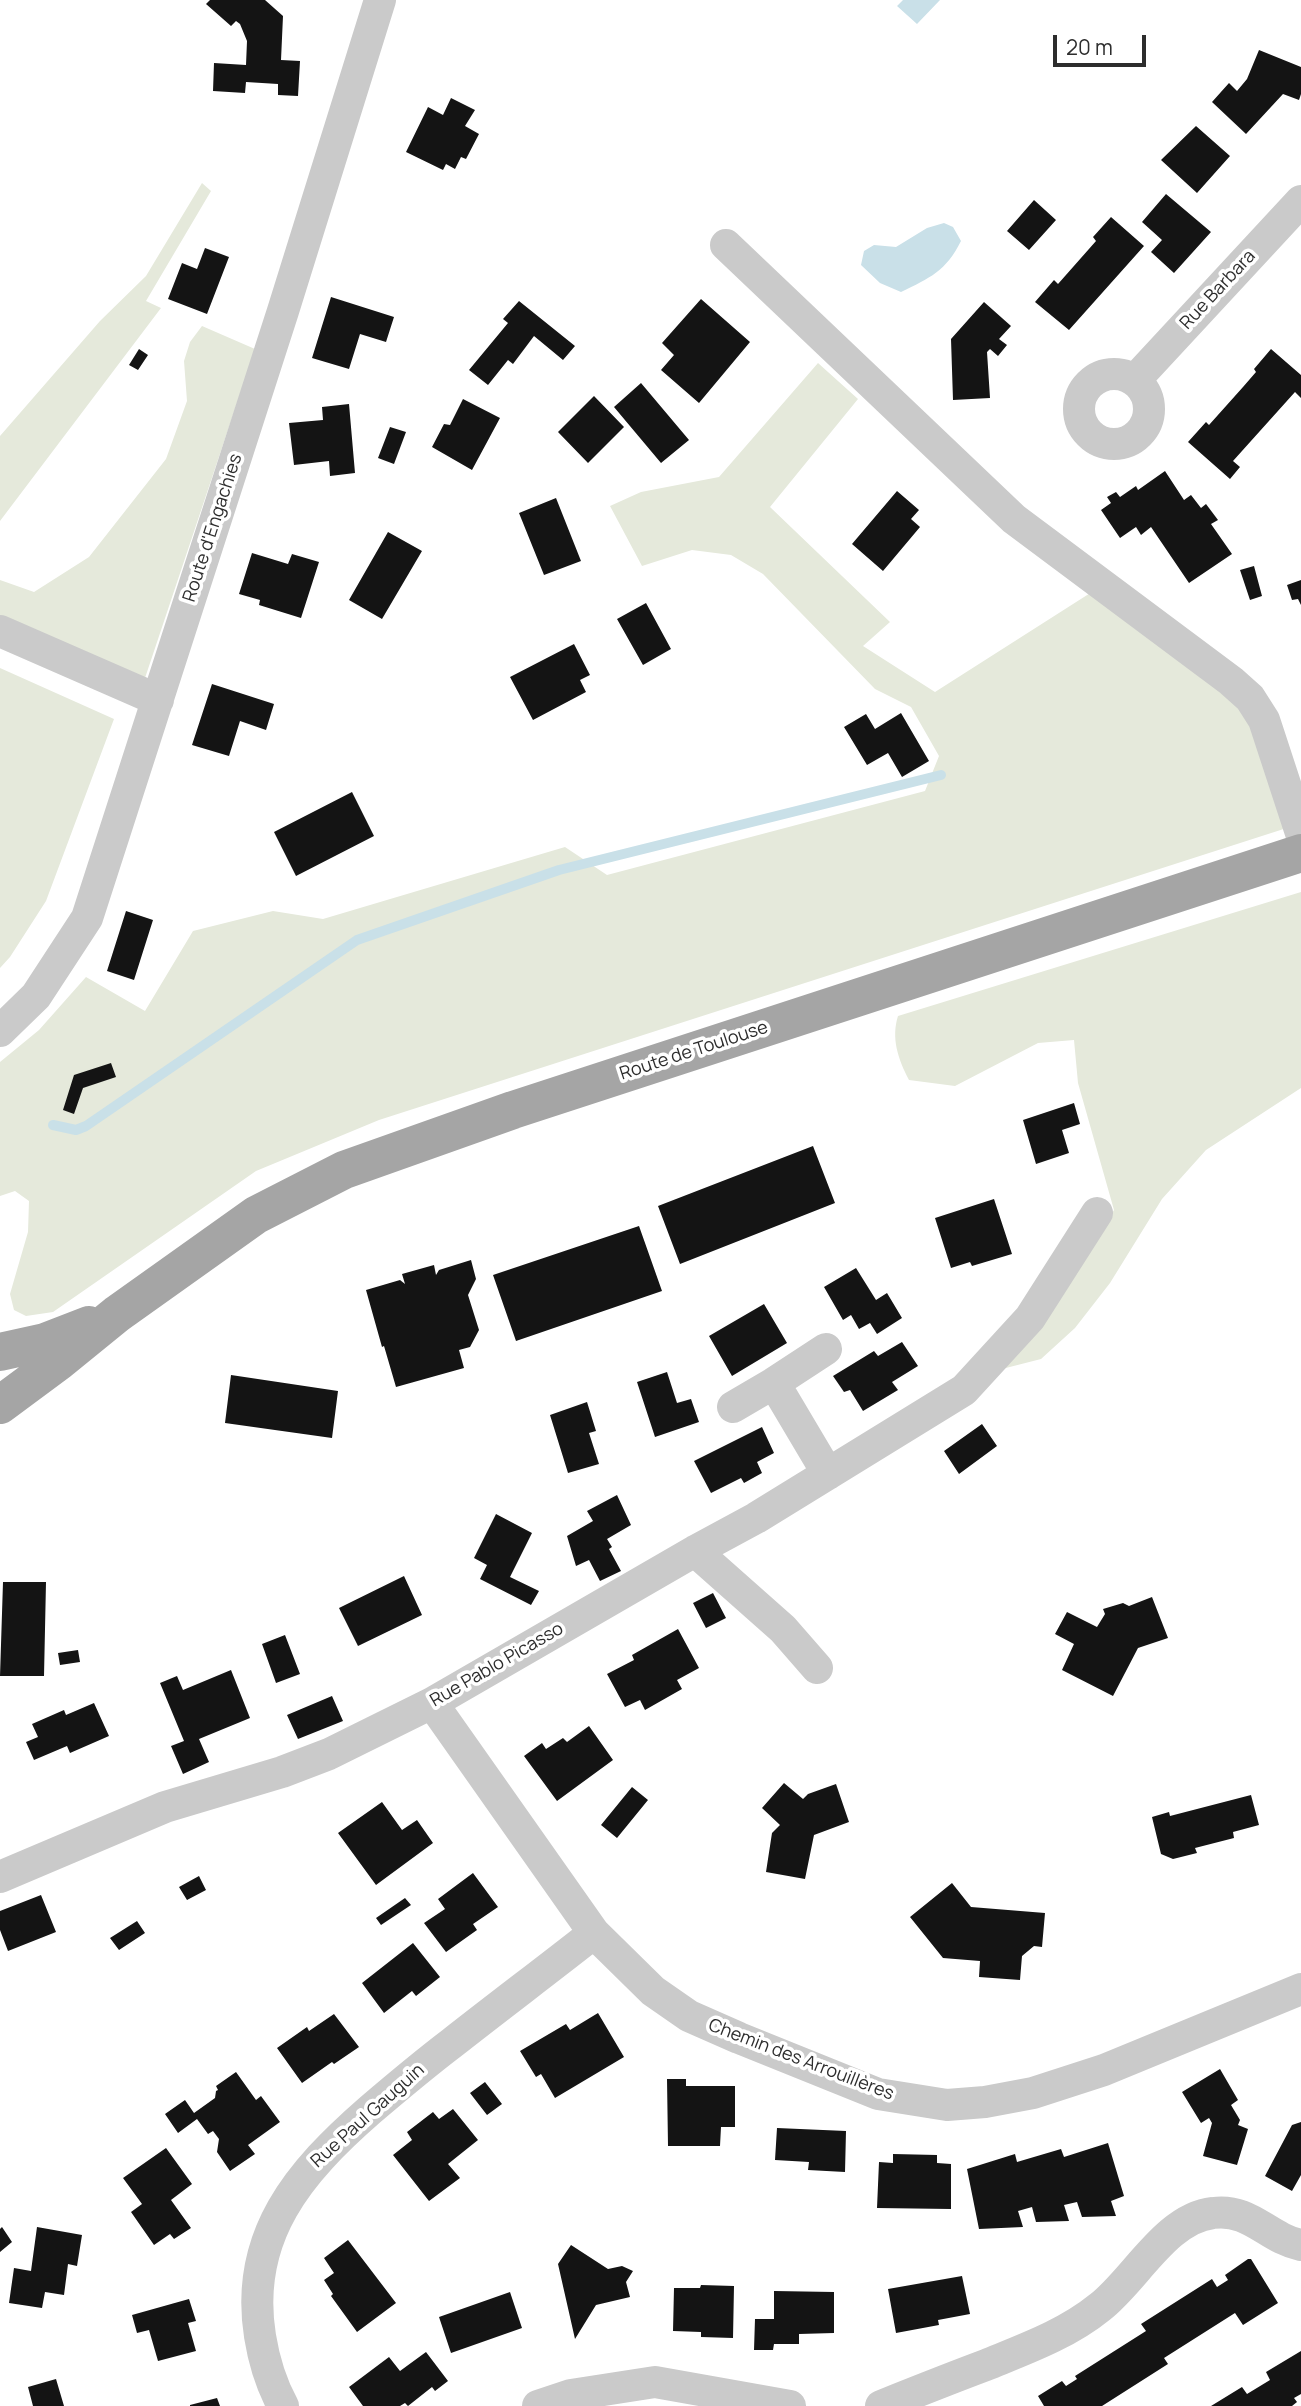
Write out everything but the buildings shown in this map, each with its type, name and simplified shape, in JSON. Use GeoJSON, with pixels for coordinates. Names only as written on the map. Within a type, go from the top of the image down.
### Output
{"type":"FeatureCollection","features":[{"type":"Feature","properties":{"kind":"main road","name":"Route de Toulouse"},"geometry":{"type":"LineString","coordinates":[[0,1405],[117,1314],[256,1215],[344,1170],[526,1106],[1301,853]]}},
{"type":"Feature","properties":{"kind":"main road","name":"Route de Toulouse"},"geometry":{"type":"LineString","coordinates":[[0,1352],[45,1342],[117,1314]]}},
{"type":"Feature","properties":{"kind":"street","name":"Route d'Engachies"},"geometry":{"type":"LineString","coordinates":[[0,1031],[36,996],[87,918],[380,0]]}},
{"type":"Feature","properties":{"kind":"street","name":"Rue Barbara"},"geometry":{"type":"LineString","coordinates":[[1135,380],[1301,201]]}},
{"type":"Feature","properties":{"kind":"street"},"geometry":{"type":"LineString","coordinates":[[726,245],[1014,519],[1250,698],[1264,720],[1301,832]]}},
{"type":"Feature","properties":{"kind":"street"},"geometry":{"type":"LineString","coordinates":[[0,631],[158,700]]}},
{"type":"Feature","properties":{"kind":"street","name":"Rue Pablo Picasso"},"geometry":{"type":"LineString","coordinates":[[0,1877],[165,1807],[282,1772],[329,1754],[432,1703],[756,1518],[964,1390],[1030,1318],[1097,1213]]}},
{"type":"Feature","properties":{"kind":"street"},"geometry":{"type":"LineString","coordinates":[[733,1407],[826,1349]]}},
{"type":"Feature","properties":{"kind":"street"},"geometry":{"type":"LineString","coordinates":[[774,1383],[828,1474]]}},
{"type":"Feature","properties":{"kind":"street"},"geometry":{"type":"LineString","coordinates":[[695,1551],[783,1629],[817,1668]]}},
{"type":"Feature","properties":{"kind":"street","name":"Chemin des Arrouillères"},"geometry":{"type":"LineString","coordinates":[[432,1703],[594,1933],[653,1991],[689,2016],[878,2094],[947,2105],[985,2102],[1033,2093],[1104,2070],[1301,1989]]}},
{"type":"Feature","properties":{"kind":"street","name":"Rue Paul Gauguin"},"geometry":{"type":"LineString","coordinates":[[283,2406],[267,2370],[256,2305],[258,2274],[263,2253],[282,2208],[305,2174],[335,2141],[414,2072],[594,1933]]}},
{"type":"Feature","properties":{"kind":"street"},"geometry":{"type":"LineString","coordinates":[[881,2406],[1026,2349],[1086,2317],[1118,2290],[1167,2237],[1198,2217],[1211,2213],[1236,2213],[1250,2218],[1282,2239],[1301,2245]]}},
{"type":"Feature","properties":{"kind":"street"},"geometry":{"type":"LineString","coordinates":[[538,2406],[582,2393],[655,2382],[790,2406]]}},
{"type":"Feature","properties":{"kind":"shaded area"},"geometry":{"type":"Polygon","coordinates":[[[202,183],[211,191],[146,301],[161,308],[0,521],[0,436],[100,321],[146,276],[202,183]]]}},
{"type":"Feature","properties":{"kind":"shaded area"},"geometry":{"type":"Polygon","coordinates":[[[202,326],[255,349],[144,681],[0,619],[0,580],[34,592],[89,557],[166,459],[187,401],[184,361],[190,342],[202,326]]]}},
{"type":"Feature","properties":{"kind":"shaded area"},"geometry":{"type":"Polygon","coordinates":[[[818,363],[858,399],[770,507],[890,622],[863,646],[935,692],[1095,590],[1244,710],[1293,826],[379,1120],[256,1171],[53,1312],[26,1316],[14,1310],[10,1294],[28,1232],[29,1201],[15,1191],[0,1196],[0,1062],[39,1030],[86,977],[145,1011],[193,931],[273,911],[323,919],[565,847],[607,875],[925,791],[939,756],[911,707],[875,689],[763,574],[731,555],[692,550],[642,566],[610,506],[641,492],[719,477],[818,363]]]}},
{"type":"Feature","properties":{"kind":"shaded area"},"geometry":{"type":"Polygon","coordinates":[[[0,668],[114,719],[46,901],[0,968],[0,668]]]}},
{"type":"Feature","properties":{"kind":"shaded area"},"geometry":{"type":"Polygon","coordinates":[[[1301,892],[1301,1088],[1206,1150],[1162,1199],[1110,1283],[1075,1328],[1041,1359],[998,1370],[1043,1320],[1114,1210],[1078,1083],[1074,1040],[1038,1043],[955,1086],[909,1080],[897,1048],[895,1032],[898,1016],[1301,892]]]}},
{"type":"Feature","properties":{"kind":"water"},"geometry":{"type":"Polygon","coordinates":[[[903,0],[940,0],[917,24],[897,6],[903,0]]]}},
{"type":"Feature","properties":{"kind":"water"},"geometry":{"type":"Polygon","coordinates":[[[944,223],[953,227],[961,241],[943,267],[929,278],[901,292],[880,283],[861,265],[864,251],[874,245],[896,247],[927,228],[944,223]]]}},
{"type":"Feature","properties":{"kind":"waterway"},"geometry":{"type":"LineString","coordinates":[[53,1125],[76,1130],[86,1126],[357,940],[559,870],[941,775]]}}]}
